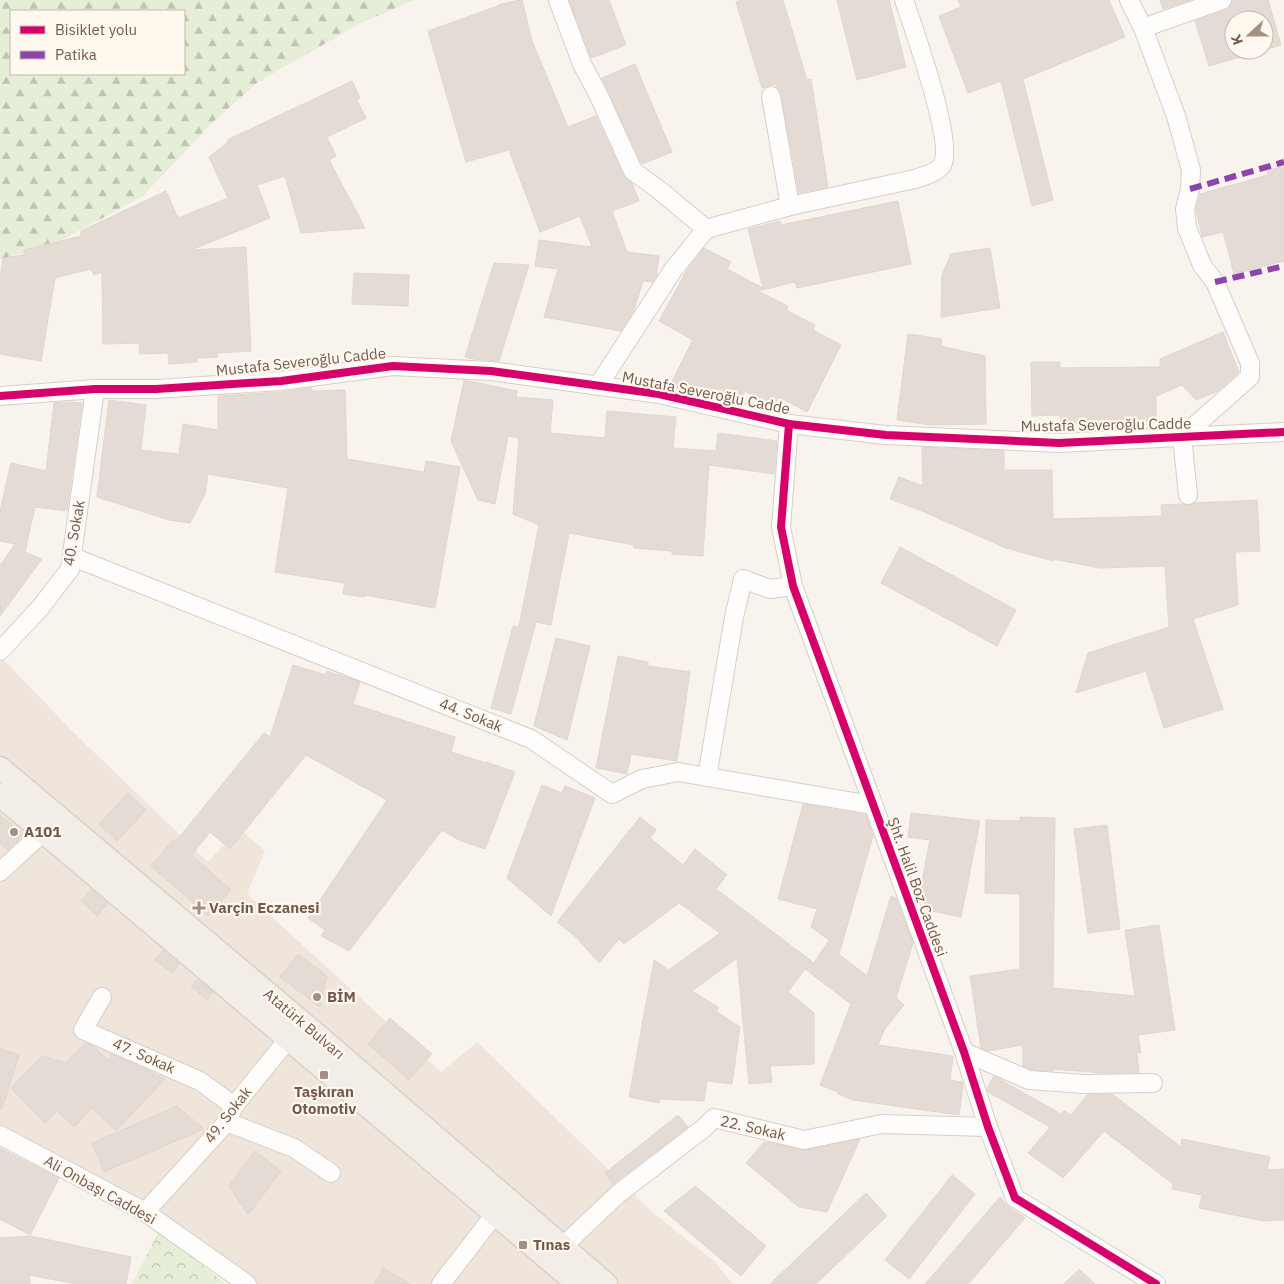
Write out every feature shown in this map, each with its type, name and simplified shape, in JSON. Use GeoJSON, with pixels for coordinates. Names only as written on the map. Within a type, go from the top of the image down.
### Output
{"type":"FeatureCollection","features":[{"type":"Feature","properties":{"kind":"main road","name":"Atatürk Bulvarı"},"geometry":{"type":"LineString","coordinates":[[0,768],[51,824],[289,1038],[578,1284]]}},
{"type":"Feature","properties":{"kind":"main road","name":"Atatürk Bulvarı"},"geometry":{"type":"LineString","coordinates":[[0,795],[51,824],[310,1029],[606,1284]]}},
{"type":"Feature","properties":{"kind":"street"},"geometry":{"type":"LineString","coordinates":[[558,0],[582,64],[599,96],[633,171],[706,229]]}},
{"type":"Feature","properties":{"kind":"street"},"geometry":{"type":"LineString","coordinates":[[598,386],[674,270],[706,229],[790,206],[915,179],[934,172],[942,165],[945,151],[938,109],[904,0]]}},
{"type":"Feature","properties":{"kind":"street"},"geometry":{"type":"LineString","coordinates":[[1129,0],[1143,28],[1176,116],[1191,170],[1190,189],[1185,209],[1187,228],[1202,265],[1215,282],[1250,363],[1250,377],[1182,437],[1188,495]]}},
{"type":"Feature","properties":{"kind":"street"},"geometry":{"type":"LineString","coordinates":[[1143,28],[1222,0]]}},
{"type":"Feature","properties":{"kind":"street"},"geometry":{"type":"LineString","coordinates":[[771,96],[790,206]]}},
{"type":"Feature","properties":{"kind":"street","name":"Mustafa Severoğlu Cadde"},"geometry":{"type":"LineString","coordinates":[[0,396],[281,381],[393,366],[491,371],[659,394],[789,424],[886,435],[1059,443],[1284,432]]}},
{"type":"Feature","properties":{"kind":"street","name":"40. Sokak"},"geometry":{"type":"LineString","coordinates":[[0,652],[40,608],[70,569],[95,390]]}},
{"type":"Feature","properties":{"kind":"street","name":"Şht. Halil Boz Caddesi"},"geometry":{"type":"LineString","coordinates":[[789,424],[781,527],[793,586],[964,1052],[988,1127],[1015,1198],[1156,1284]]}},
{"type":"Feature","properties":{"kind":"street","name":"44. Sokak"},"geometry":{"type":"LineString","coordinates":[[73,558],[531,739],[612,794],[642,780],[678,772],[872,805]]}},
{"type":"Feature","properties":{"kind":"street"},"geometry":{"type":"LineString","coordinates":[[707,777],[734,617],[743,579],[770,589],[793,586]]}},
{"type":"Feature","properties":{"kind":"street"},"geometry":{"type":"LineString","coordinates":[[0,872],[51,824]]}},
{"type":"Feature","properties":{"kind":"street","name":"47. Sokak"},"geometry":{"type":"LineString","coordinates":[[102,997],[83,1030],[200,1081],[234,1106]]}},
{"type":"Feature","properties":{"kind":"street","name":"49. Sokak"},"geometry":{"type":"LineString","coordinates":[[145,1212],[226,1122],[234,1106],[289,1038]]}},
{"type":"Feature","properties":{"kind":"street"},"geometry":{"type":"LineString","coordinates":[[964,1052],[1029,1080],[1085,1084],[1154,1083]]}},
{"type":"Feature","properties":{"kind":"street","name":"22. Sokak"},"geometry":{"type":"LineString","coordinates":[[562,1247],[618,1194],[704,1128],[714,1118],[804,1140],[882,1124],[988,1127]]}},
{"type":"Feature","properties":{"kind":"street"},"geometry":{"type":"LineString","coordinates":[[226,1122],[294,1148],[331,1173]]}},
{"type":"Feature","properties":{"kind":"street","name":"Ali Onbaşı Caddesi"},"geometry":{"type":"LineString","coordinates":[[0,1135],[145,1212],[247,1284]]}},
{"type":"Feature","properties":{"kind":"street"},"geometry":{"type":"LineString","coordinates":[[441,1284],[495,1214]]}},
{"type":"Feature","properties":{"kind":"shaded area"},"geometry":{"type":"Polygon","coordinates":[[[0,656],[73,732],[208,862],[239,828],[265,851],[247,894],[441,1072],[477,1042],[652,1212],[715,1262],[733,1284],[247,1284],[145,1212],[0,1135],[0,656]]]}},
{"type":"Feature","properties":{"kind":"green space"},"geometry":{"type":"Polygon","coordinates":[[[0,0],[414,0],[359,24],[258,82],[214,121],[143,196],[58,242],[0,260],[0,0]]]}},
{"type":"Feature","properties":{"kind":"green space"},"geometry":{"type":"Polygon","coordinates":[[[159,1231],[226,1284],[132,1284],[159,1231]]]}},
{"type":"Feature","properties":{"kind":"building"},"geometry":{"type":"Polygon","coordinates":[[[522,0],[532,41],[568,127],[596,116],[623,175],[632,183],[639,201],[612,211],[627,252],[659,256],[656,277],[653,282],[643,281],[634,310],[621,331],[544,317],[558,269],[535,266],[539,240],[592,247],[580,216],[540,232],[509,150],[466,162],[428,31],[498,5],[522,0]]]}},
{"type":"Feature","properties":{"kind":"building"},"geometry":{"type":"Polygon","coordinates":[[[569,0],[609,0],[626,45],[591,58],[569,0]]]}},
{"type":"Feature","properties":{"kind":"building"},"geometry":{"type":"Polygon","coordinates":[[[742,0],[783,0],[807,80],[811,79],[828,187],[799,193],[781,94],[775,84],[762,88],[736,2],[742,0]]]}},
{"type":"Feature","properties":{"kind":"building"},"geometry":{"type":"Polygon","coordinates":[[[837,0],[889,0],[906,67],[857,80],[837,0]]]}},
{"type":"Feature","properties":{"kind":"building"},"geometry":{"type":"Polygon","coordinates":[[[958,0],[1109,0],[1125,37],[1023,79],[1053,200],[1032,206],[1001,81],[968,93],[939,16],[961,7],[958,0]]]}},
{"type":"Feature","properties":{"kind":"building"},"geometry":{"type":"Polygon","coordinates":[[[1160,0],[1190,0],[1163,9],[1160,0]]]}},
{"type":"Feature","properties":{"kind":"building"},"geometry":{"type":"Polygon","coordinates":[[[1232,0],[1268,0],[1271,10],[1226,10],[1232,0]]]}},
{"type":"Feature","properties":{"kind":"building"},"geometry":{"type":"Polygon","coordinates":[[[1224,11],[1224,60],[1230,60],[1209,66],[1195,21],[1224,11]]]}},
{"type":"Feature","properties":{"kind":"building"},"geometry":{"type":"Polygon","coordinates":[[[1274,21],[1281,45],[1274,47],[1274,21]]]}},
{"type":"Feature","properties":{"kind":"building"},"geometry":{"type":"Polygon","coordinates":[[[635,64],[672,152],[642,164],[602,78],[635,64]]]}},
{"type":"Feature","properties":{"kind":"building"},"geometry":{"type":"Polygon","coordinates":[[[352,81],[360,98],[357,100],[366,118],[327,137],[336,156],[329,160],[365,228],[301,233],[285,176],[257,185],[270,218],[191,250],[246,247],[251,351],[217,353],[218,357],[197,358],[197,362],[169,364],[168,353],[140,354],[139,343],[103,344],[102,272],[94,275],[91,269],[55,278],[41,361],[0,354],[0,278],[3,258],[24,255],[24,250],[81,236],[81,231],[166,191],[178,218],[228,198],[209,157],[228,142],[227,140],[352,81]]]}},
{"type":"Feature","properties":{"kind":"building"},"geometry":{"type":"Polygon","coordinates":[[[1284,166],[1284,261],[1234,274],[1223,232],[1202,237],[1196,210],[1200,194],[1268,175],[1267,171],[1284,166]]]}},
{"type":"Feature","properties":{"kind":"building"},"geometry":{"type":"Polygon","coordinates":[[[898,201],[911,264],[797,288],[795,282],[758,291],[788,306],[786,310],[815,325],[813,330],[841,345],[807,412],[779,397],[774,406],[745,391],[742,398],[693,391],[670,385],[693,340],[659,321],[687,270],[704,248],[731,262],[727,269],[763,288],[748,229],[780,221],[781,225],[898,201]]]}},
{"type":"Feature","properties":{"kind":"building"},"geometry":{"type":"Polygon","coordinates":[[[990,248],[1000,308],[941,317],[942,275],[951,254],[990,248]]]}},
{"type":"Feature","properties":{"kind":"building"},"geometry":{"type":"Polygon","coordinates":[[[494,263],[529,265],[499,361],[465,357],[494,263]]]}},
{"type":"Feature","properties":{"kind":"building"},"geometry":{"type":"Polygon","coordinates":[[[354,273],[409,275],[408,306],[352,304],[354,273]]]}},
{"type":"Feature","properties":{"kind":"building"},"geometry":{"type":"Polygon","coordinates":[[[1223,332],[1239,372],[1218,391],[1196,400],[1182,385],[1156,396],[1156,422],[1061,423],[1060,415],[1032,416],[1031,362],[1060,362],[1060,368],[1160,367],[1160,359],[1223,332]]]}},
{"type":"Feature","properties":{"kind":"building"},"geometry":{"type":"Polygon","coordinates":[[[908,334],[942,339],[941,346],[985,356],[986,424],[932,425],[897,420],[908,334]]]}},
{"type":"Feature","properties":{"kind":"building"},"geometry":{"type":"Polygon","coordinates":[[[464,380],[517,391],[516,397],[553,400],[550,433],[605,438],[607,411],[676,417],[673,448],[716,451],[718,433],[777,441],[774,474],[709,465],[703,556],[672,554],[672,551],[634,548],[634,545],[569,533],[551,625],[536,622],[511,714],[491,708],[513,626],[519,627],[539,525],[513,514],[519,438],[508,436],[495,504],[478,500],[451,441],[464,380]]]}},
{"type":"Feature","properties":{"kind":"building"},"geometry":{"type":"Polygon","coordinates":[[[311,388],[312,391],[345,390],[347,459],[424,472],[426,461],[460,467],[435,608],[365,595],[364,597],[343,594],[345,583],[275,572],[288,488],[208,474],[205,494],[190,523],[169,520],[97,497],[109,400],[146,405],[141,450],[179,454],[183,424],[218,430],[218,396],[311,388]]]}},
{"type":"Feature","properties":{"kind":"building"},"geometry":{"type":"Polygon","coordinates":[[[54,403],[82,403],[67,511],[35,507],[25,552],[42,559],[0,616],[0,566],[15,544],[0,541],[0,511],[11,463],[46,471],[54,403]]]}},
{"type":"Feature","properties":{"kind":"building"},"geometry":{"type":"Polygon","coordinates":[[[922,447],[1004,451],[1004,470],[1052,470],[1053,519],[1162,516],[1161,505],[1183,504],[1189,506],[1194,503],[1257,500],[1260,551],[1235,552],[1238,605],[1193,619],[1223,709],[1164,728],[1146,671],[1076,693],[1088,653],[1169,627],[1165,566],[1100,568],[1053,559],[1053,561],[1006,548],[890,499],[899,477],[923,486],[922,447]]]}},
{"type":"Feature","properties":{"kind":"building"},"geometry":{"type":"Polygon","coordinates":[[[900,547],[1016,610],[997,646],[881,583],[900,547]]]}},
{"type":"Feature","properties":{"kind":"building"},"geometry":{"type":"Polygon","coordinates":[[[556,638],[590,646],[567,740],[534,726],[556,638]]]}},
{"type":"Feature","properties":{"kind":"building"},"geometry":{"type":"Polygon","coordinates":[[[618,656],[648,662],[648,666],[690,672],[677,761],[631,754],[627,774],[596,768],[618,656]]]}},
{"type":"Feature","properties":{"kind":"building"},"geometry":{"type":"Polygon","coordinates":[[[293,665],[326,675],[327,671],[360,682],[353,704],[455,737],[451,752],[515,772],[485,849],[459,840],[442,830],[349,951],[321,936],[325,930],[308,918],[387,800],[306,755],[230,849],[210,832],[192,855],[231,890],[208,916],[151,866],[174,839],[176,841],[264,733],[270,737],[293,665]]]}},
{"type":"Feature","properties":{"kind":"building"},"geometry":{"type":"Polygon","coordinates":[[[542,785],[562,793],[565,786],[595,798],[551,916],[507,878],[542,785]]]}},
{"type":"Feature","properties":{"kind":"building"},"geometry":{"type":"Polygon","coordinates":[[[128,793],[146,810],[117,841],[99,824],[128,793]]]}},
{"type":"Feature","properties":{"kind":"building"},"geometry":{"type":"Polygon","coordinates":[[[803,804],[866,815],[873,836],[839,954],[867,976],[891,896],[896,898],[913,943],[896,998],[904,1005],[884,1030],[878,1045],[953,1056],[950,1080],[962,1082],[963,1085],[959,1115],[853,1100],[820,1085],[851,1004],[805,969],[788,992],[814,1013],[814,1064],[770,1066],[772,1082],[749,1084],[737,958],[692,991],[718,1007],[717,1012],[740,1027],[732,1084],[707,1081],[704,1101],[660,1099],[659,1103],[629,1097],[654,960],[669,970],[720,933],[679,903],[624,944],[619,939],[599,963],[576,937],[557,922],[640,817],[656,830],[650,838],[683,865],[695,849],[727,875],[716,889],[814,963],[829,940],[811,927],[817,909],[778,899],[803,804]]]}},
{"type":"Feature","properties":{"kind":"building"},"geometry":{"type":"Polygon","coordinates":[[[911,813],[980,821],[961,917],[927,910],[920,892],[930,840],[908,837],[911,813]]]}},
{"type":"Feature","properties":{"kind":"building"},"geometry":{"type":"Polygon","coordinates":[[[0,815],[24,834],[8,850],[0,843],[0,815]]]}},
{"type":"Feature","properties":{"kind":"building"},"geometry":{"type":"Polygon","coordinates":[[[1020,817],[1055,818],[1053,988],[1135,996],[1125,930],[1159,925],[1175,1030],[1138,1035],[1141,1053],[1137,1052],[1139,1073],[1103,1073],[1053,1069],[1053,1071],[1032,1070],[1023,1066],[1023,1045],[988,1051],[981,1048],[970,976],[1020,969],[1020,894],[985,893],[986,820],[1020,821],[1020,817]]]}},
{"type":"Feature","properties":{"kind":"building"},"geometry":{"type":"Polygon","coordinates":[[[1107,825],[1120,929],[1088,933],[1074,829],[1107,825]]]}},
{"type":"Feature","properties":{"kind":"building"},"geometry":{"type":"Polygon","coordinates":[[[91,889],[108,903],[97,916],[81,901],[91,889]]]}},
{"type":"Feature","properties":{"kind":"building"},"geometry":{"type":"Polygon","coordinates":[[[163,950],[179,964],[172,973],[155,960],[163,950]]]}},
{"type":"Feature","properties":{"kind":"building"},"geometry":{"type":"Polygon","coordinates":[[[298,954],[327,976],[320,1007],[280,977],[298,954]]]}},
{"type":"Feature","properties":{"kind":"building"},"geometry":{"type":"Polygon","coordinates":[[[198,979],[213,992],[207,1000],[191,986],[198,979]]]}},
{"type":"Feature","properties":{"kind":"building"},"geometry":{"type":"Polygon","coordinates":[[[390,1018],[432,1054],[409,1080],[368,1044],[390,1018]]]}},
{"type":"Feature","properties":{"kind":"building"},"geometry":{"type":"Polygon","coordinates":[[[85,1043],[93,1046],[108,1060],[112,1054],[165,1079],[116,1131],[92,1108],[74,1127],[57,1111],[45,1123],[11,1088],[42,1056],[66,1063],[85,1043]]]}},
{"type":"Feature","properties":{"kind":"building"},"geometry":{"type":"Polygon","coordinates":[[[0,1048],[19,1055],[2,1109],[0,1108],[0,1048]]]}},
{"type":"Feature","properties":{"kind":"building"},"geometry":{"type":"Polygon","coordinates":[[[994,1076],[1061,1114],[1064,1111],[1071,1115],[1087,1095],[1112,1094],[1181,1147],[1182,1139],[1270,1157],[1267,1170],[1284,1169],[1284,1220],[1264,1221],[1199,1208],[1202,1195],[1172,1189],[1173,1184],[1104,1131],[1063,1178],[1028,1153],[1050,1127],[988,1092],[987,1088],[994,1076]]]}},
{"type":"Feature","properties":{"kind":"building"},"geometry":{"type":"Polygon","coordinates":[[[177,1106],[204,1129],[104,1172],[92,1143],[177,1106]]]}},
{"type":"Feature","properties":{"kind":"building"},"geometry":{"type":"Polygon","coordinates":[[[678,1115],[688,1127],[613,1184],[605,1173],[678,1115]]]}},
{"type":"Feature","properties":{"kind":"building"},"geometry":{"type":"Polygon","coordinates":[[[860,1139],[827,1212],[799,1207],[746,1163],[764,1142],[806,1150],[860,1139]]]}},
{"type":"Feature","properties":{"kind":"building"},"geometry":{"type":"Polygon","coordinates":[[[0,1148],[59,1178],[30,1235],[0,1219],[0,1148]]]}},
{"type":"Feature","properties":{"kind":"building"},"geometry":{"type":"Polygon","coordinates":[[[255,1151],[281,1171],[248,1215],[229,1186],[255,1151]]]}},
{"type":"Feature","properties":{"kind":"building"},"geometry":{"type":"Polygon","coordinates":[[[952,1175],[975,1194],[909,1279],[885,1260],[952,1175]]]}},
{"type":"Feature","properties":{"kind":"building"},"geometry":{"type":"Polygon","coordinates":[[[695,1186],[766,1246],[741,1276],[664,1211],[695,1186]]]}},
{"type":"Feature","properties":{"kind":"building"},"geometry":{"type":"Polygon","coordinates":[[[866,1193],[887,1216],[816,1284],[770,1284],[866,1193]]]}},
{"type":"Feature","properties":{"kind":"building"},"geometry":{"type":"Polygon","coordinates":[[[1000,1197],[1009,1207],[1025,1218],[968,1284],[925,1284],[1000,1197]]]}},
{"type":"Feature","properties":{"kind":"building"},"geometry":{"type":"Polygon","coordinates":[[[30,1236],[131,1257],[126,1284],[76,1284],[29,1275],[30,1284],[0,1284],[0,1238],[30,1236]]]}},
{"type":"Feature","properties":{"kind":"building"},"geometry":{"type":"Polygon","coordinates":[[[383,1268],[410,1284],[374,1284],[383,1268]]]}},
{"type":"Feature","properties":{"kind":"building"},"geometry":{"type":"Polygon","coordinates":[[[1079,1269],[1095,1284],[1064,1284],[1079,1269]]]}},
{"type":"Feature","properties":{"kind":"marked path"},"geometry":{"type":"LineString","coordinates":[[1190,189],[1284,162]]}},
{"type":"Feature","properties":{"kind":"marked path"},"geometry":{"type":"LineString","coordinates":[[1215,282],[1284,266]]}},
{"type":"Feature","properties":{"kind":"cycle path"},"geometry":{"type":"LineString","coordinates":[[0,396],[95,389],[156,389],[281,381],[393,366],[491,371],[659,394],[789,424],[886,435],[1059,443],[1284,432]]}},
{"type":"Feature","properties":{"kind":"cycle path"},"geometry":{"type":"LineString","coordinates":[[789,424],[781,527],[793,586],[964,1052],[988,1127],[1015,1198],[1156,1284]]}},
{"type":"Feature","properties":{"kind":"place","name":"A101"},"geometry":{"type":"Point","coordinates":[14,832]}},
{"type":"Feature","properties":{"kind":"place","name":"Varçin Eczanesi"},"geometry":{"type":"Point","coordinates":[199,908]}},
{"type":"Feature","properties":{"kind":"place","name":"BİM"},"geometry":{"type":"Point","coordinates":[317,997]}},
{"type":"Feature","properties":{"kind":"place","name":"Taşkıran Otomotiv"},"geometry":{"type":"Point","coordinates":[324,1075]}},
{"type":"Feature","properties":{"kind":"place","name":"Tınas"},"geometry":{"type":"Point","coordinates":[523,1245]}}]}
